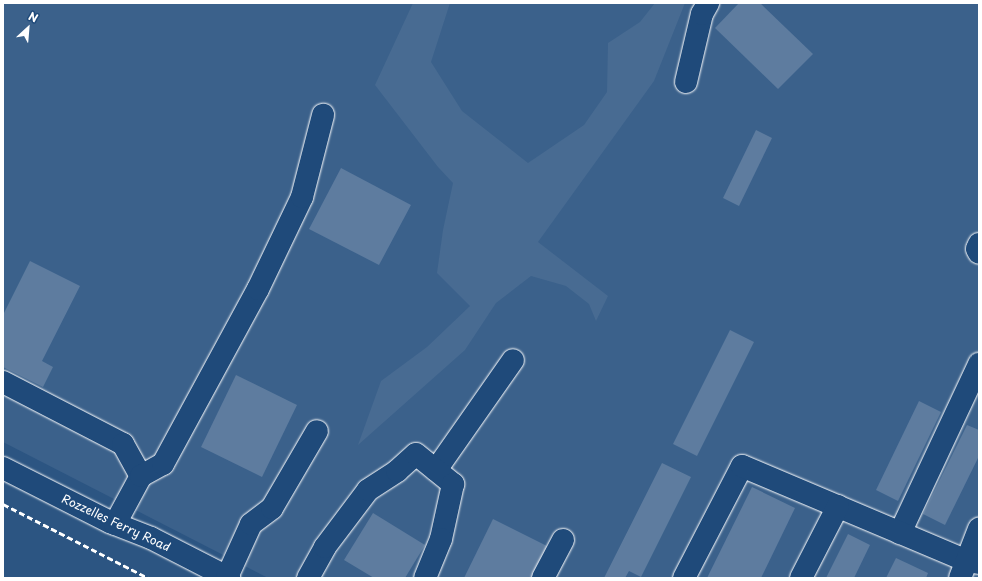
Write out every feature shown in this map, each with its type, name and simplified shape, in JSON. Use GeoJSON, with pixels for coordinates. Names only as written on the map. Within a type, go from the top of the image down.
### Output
{"type":"FeatureCollection","features":[{"type":"Feature","properties":{"kind":"street"},"geometry":{"type":"LineString","coordinates":[[686,82],[702,14],[708,3]]}},
{"type":"Feature","properties":{"kind":"street"},"geometry":{"type":"LineString","coordinates":[[114,524],[141,476],[163,464],[258,289],[302,197],[323,115]]}},
{"type":"Feature","properties":{"kind":"street"},"geometry":{"type":"LineString","coordinates":[[979,244],[977,249],[979,253]]}},
{"type":"Feature","properties":{"kind":"street"},"geometry":{"type":"LineString","coordinates":[[436,470],[513,360]]}},
{"type":"Feature","properties":{"kind":"street"},"geometry":{"type":"LineString","coordinates":[[900,533],[979,364]]}},
{"type":"Feature","properties":{"kind":"street"},"geometry":{"type":"LineString","coordinates":[[3,382],[123,444],[141,476]]}},
{"type":"Feature","properties":{"kind":"street"},"geometry":{"type":"LineString","coordinates":[[228,578],[251,524],[272,508],[317,431]]}},
{"type":"Feature","properties":{"kind":"street"},"geometry":{"type":"LineString","coordinates":[[308,578],[325,547],[368,490],[397,471],[416,454],[453,484],[441,539],[425,578]]}},
{"type":"Feature","properties":{"kind":"street"},"geometry":{"type":"LineString","coordinates":[[684,578],[742,466],[900,533],[969,567],[979,529]]}},
{"type":"Feature","properties":{"kind":"street","name":"Rozzelles Ferry Road"},"geometry":{"type":"LineString","coordinates":[[3,468],[114,524],[151,538],[228,578]]}},
{"type":"Feature","properties":{"kind":"street"},"geometry":{"type":"LineString","coordinates":[[801,578],[838,506]]}},
{"type":"Feature","properties":{"kind":"street"},"geometry":{"type":"LineString","coordinates":[[543,578],[563,540]]}},
{"type":"Feature","properties":{"kind":"shaded area"},"geometry":{"type":"Polygon","coordinates":[[[3,3],[979,3],[979,578],[268,578],[3,442],[3,3]]]}},
{"type":"Feature","properties":{"kind":"shaded area"},"geometry":{"type":"Polygon","coordinates":[[[413,3],[450,3],[431,62],[462,111],[528,163],[584,125],[607,92],[608,43],[640,22],[655,3],[685,3],[654,81],[538,242],[608,296],[596,321],[589,304],[566,286],[531,276],[496,303],[465,350],[358,445],[381,381],[427,347],[470,306],[437,273],[443,230],[453,183],[438,167],[375,85],[413,3]]]}},
{"type":"Feature","properties":{"kind":"building"},"geometry":{"type":"Polygon","coordinates":[[[739,3],[760,3],[813,54],[778,89],[715,28],[739,3]]]}},
{"type":"Feature","properties":{"kind":"building"},"geometry":{"type":"Polygon","coordinates":[[[756,130],[772,138],[739,206],[723,198],[756,130]]]}},
{"type":"Feature","properties":{"kind":"building"},"geometry":{"type":"Polygon","coordinates":[[[341,168],[411,205],[379,265],[309,229],[341,168]]]}},
{"type":"Feature","properties":{"kind":"building"},"geometry":{"type":"Polygon","coordinates":[[[30,261],[80,286],[42,361],[53,367],[43,387],[3,367],[3,315],[30,261]]]}},
{"type":"Feature","properties":{"kind":"building"},"geometry":{"type":"Polygon","coordinates":[[[730,330],[754,342],[697,456],[673,444],[730,330]]]}},
{"type":"Feature","properties":{"kind":"building"},"geometry":{"type":"Polygon","coordinates":[[[236,375],[297,405],[262,477],[201,447],[236,375]]]}},
{"type":"Feature","properties":{"kind":"building"},"geometry":{"type":"Polygon","coordinates":[[[919,401],[941,412],[898,501],[876,490],[919,401]]]}},
{"type":"Feature","properties":{"kind":"building"},"geometry":{"type":"Polygon","coordinates":[[[967,425],[979,430],[979,456],[945,525],[923,514],[967,425]]]}},
{"type":"Feature","properties":{"kind":"building"},"geometry":{"type":"Polygon","coordinates":[[[662,463],[691,477],[641,577],[629,571],[625,578],[604,578],[662,463]]]}},
{"type":"Feature","properties":{"kind":"building"},"geometry":{"type":"Polygon","coordinates":[[[752,487],[795,508],[761,578],[707,578],[752,487]]]}},
{"type":"Feature","properties":{"kind":"building"},"geometry":{"type":"Polygon","coordinates":[[[373,513],[425,545],[405,578],[374,578],[344,560],[373,513]]]}},
{"type":"Feature","properties":{"kind":"building"},"geometry":{"type":"Polygon","coordinates":[[[493,519],[551,548],[536,578],[464,578],[493,519]]]}},
{"type":"Feature","properties":{"kind":"building"},"geometry":{"type":"Polygon","coordinates":[[[848,534],[870,545],[854,578],[826,578],[848,534]]]}},
{"type":"Feature","properties":{"kind":"building"},"geometry":{"type":"Polygon","coordinates":[[[896,558],[928,573],[926,578],[886,578],[896,558]]]}},
{"type":"Feature","properties":{"kind":"railway"},"geometry":{"type":"LineString","coordinates":[[3,504],[148,578]]}}]}
